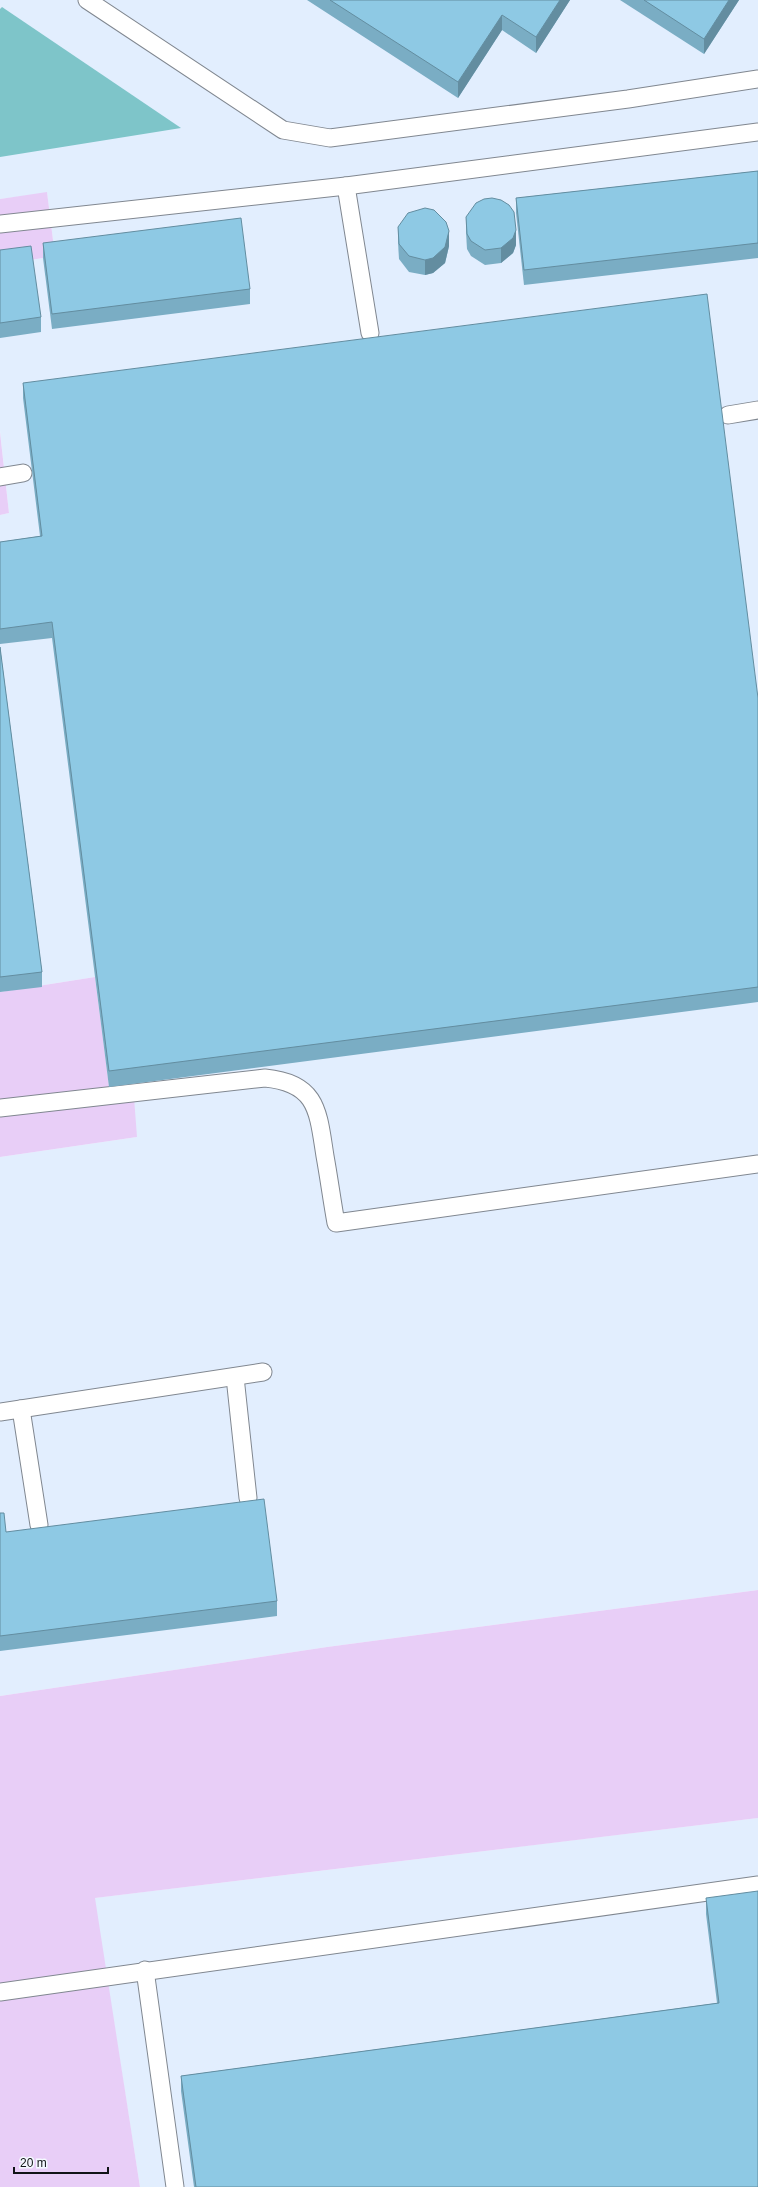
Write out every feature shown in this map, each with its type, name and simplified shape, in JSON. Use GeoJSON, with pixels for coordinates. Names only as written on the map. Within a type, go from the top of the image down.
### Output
{"type":"FeatureCollection","features":[{"type":"Feature","properties":{"kind":"lane"},"geometry":{"type":"LineString","coordinates":[[87,0],[283,130],[309,136],[330,138],[628,99],[758,79]]}},
{"type":"Feature","properties":{"kind":"lane"},"geometry":{"type":"LineString","coordinates":[[0,224],[346,186],[758,132]]}},
{"type":"Feature","properties":{"kind":"lane"},"geometry":{"type":"LineString","coordinates":[[346,186],[370,333]]}},
{"type":"Feature","properties":{"kind":"lane"},"geometry":{"type":"LineString","coordinates":[[728,415],[758,410]]}},
{"type":"Feature","properties":{"kind":"lane"},"geometry":{"type":"LineString","coordinates":[[0,477],[23,473]]}},
{"type":"Feature","properties":{"kind":"lane"},"geometry":{"type":"LineString","coordinates":[[0,1108],[265,1078],[280,1079],[296,1085],[308,1097],[318,1113],[336,1223],[758,1164]]}},
{"type":"Feature","properties":{"kind":"lane"},"geometry":{"type":"LineString","coordinates":[[0,1412],[263,1372]]}},
{"type":"Feature","properties":{"kind":"lane"},"geometry":{"type":"LineString","coordinates":[[235,1377],[248,1498]]}},
{"type":"Feature","properties":{"kind":"lane"},"geometry":{"type":"LineString","coordinates":[[21,1409],[39,1525]]}},
{"type":"Feature","properties":{"kind":"lane"},"geometry":{"type":"LineString","coordinates":[[0,1992],[145,1970],[758,1885]]}},
{"type":"Feature","properties":{"kind":"lane"},"geometry":{"type":"LineString","coordinates":[[145,1970],[175,2187]]}},
{"type":"Feature","properties":{"kind":"shaded area"},"geometry":{"type":"Polygon","coordinates":[[[0,0],[758,0],[758,1590],[327,1647],[0,1696],[0,1157],[137,1137],[109,1087],[95,977],[0,992],[0,515],[9,513],[0,431],[0,265],[55,256],[47,193],[0,199],[0,0]]]}},
{"type":"Feature","properties":{"kind":"shaded area"},"geometry":{"type":"Polygon","coordinates":[[[47,192],[55,256],[0,265],[0,199],[47,192]]]}},
{"type":"Feature","properties":{"kind":"shaded area"},"geometry":{"type":"Polygon","coordinates":[[[0,432],[9,513],[0,515],[0,432]]]}},
{"type":"Feature","properties":{"kind":"shaded area"},"geometry":{"type":"Polygon","coordinates":[[[95,977],[109,1086],[133,1084],[137,1137],[0,1157],[0,992],[95,977]]]}},
{"type":"Feature","properties":{"kind":"shaded area"},"geometry":{"type":"Polygon","coordinates":[[[758,1590],[758,1818],[95,1898],[140,2187],[0,2187],[0,1696],[327,1647],[758,1590]]]}},
{"type":"Feature","properties":{"kind":"shaded area"},"geometry":{"type":"Polygon","coordinates":[[[758,1818],[758,2187],[140,2187],[94,1898],[758,1818]]]}},
{"type":"Feature","properties":{"kind":"water"},"geometry":{"type":"Polygon","coordinates":[[[2,7],[181,128],[0,157],[0,9],[2,7]]]}},
{"type":"Feature","properties":{"kind":"building"},"geometry":{"type":"Polygon","coordinates":[[[330,0],[560,0],[536,37],[502,15],[458,82],[330,0]]]}},
{"type":"Feature","properties":{"kind":"building"},"geometry":{"type":"Polygon","coordinates":[[[644,0],[729,0],[704,39],[644,0]]]}},
{"type":"Feature","properties":{"kind":"building"},"geometry":{"type":"Polygon","coordinates":[[[758,171],[758,243],[524,270],[516,198],[758,171]]]}},
{"type":"Feature","properties":{"kind":"building"},"geometry":{"type":"Polygon","coordinates":[[[492,198],[501,200],[509,205],[514,212],[516,230],[513,238],[501,248],[485,250],[471,241],[467,234],[466,217],[476,203],[484,199],[492,198]]]}},
{"type":"Feature","properties":{"kind":"building"},"geometry":{"type":"Polygon","coordinates":[[[425,208],[434,210],[446,222],[449,231],[445,247],[433,258],[425,260],[409,256],[399,244],[398,227],[408,213],[425,208]]]}},
{"type":"Feature","properties":{"kind":"building"},"geometry":{"type":"Polygon","coordinates":[[[241,218],[250,289],[52,314],[43,243],[241,218]]]}},
{"type":"Feature","properties":{"kind":"building"},"geometry":{"type":"Polygon","coordinates":[[[31,246],[41,317],[0,323],[0,250],[31,246]]]}},
{"type":"Feature","properties":{"kind":"building"},"geometry":{"type":"Polygon","coordinates":[[[707,294],[758,698],[758,987],[109,1071],[52,622],[0,629],[0,542],[42,536],[23,383],[707,294]]]}},
{"type":"Feature","properties":{"kind":"building"},"geometry":{"type":"Polygon","coordinates":[[[0,647],[42,972],[0,977],[0,647]]]}},
{"type":"Feature","properties":{"kind":"building"},"geometry":{"type":"Polygon","coordinates":[[[264,1499],[277,1601],[0,1636],[0,1513],[4,1513],[6,1532],[264,1499]]]}},
{"type":"Feature","properties":{"kind":"building"},"geometry":{"type":"Polygon","coordinates":[[[758,1891],[758,2187],[196,2187],[181,2076],[719,2003],[706,1898],[758,1891]]]}}]}
